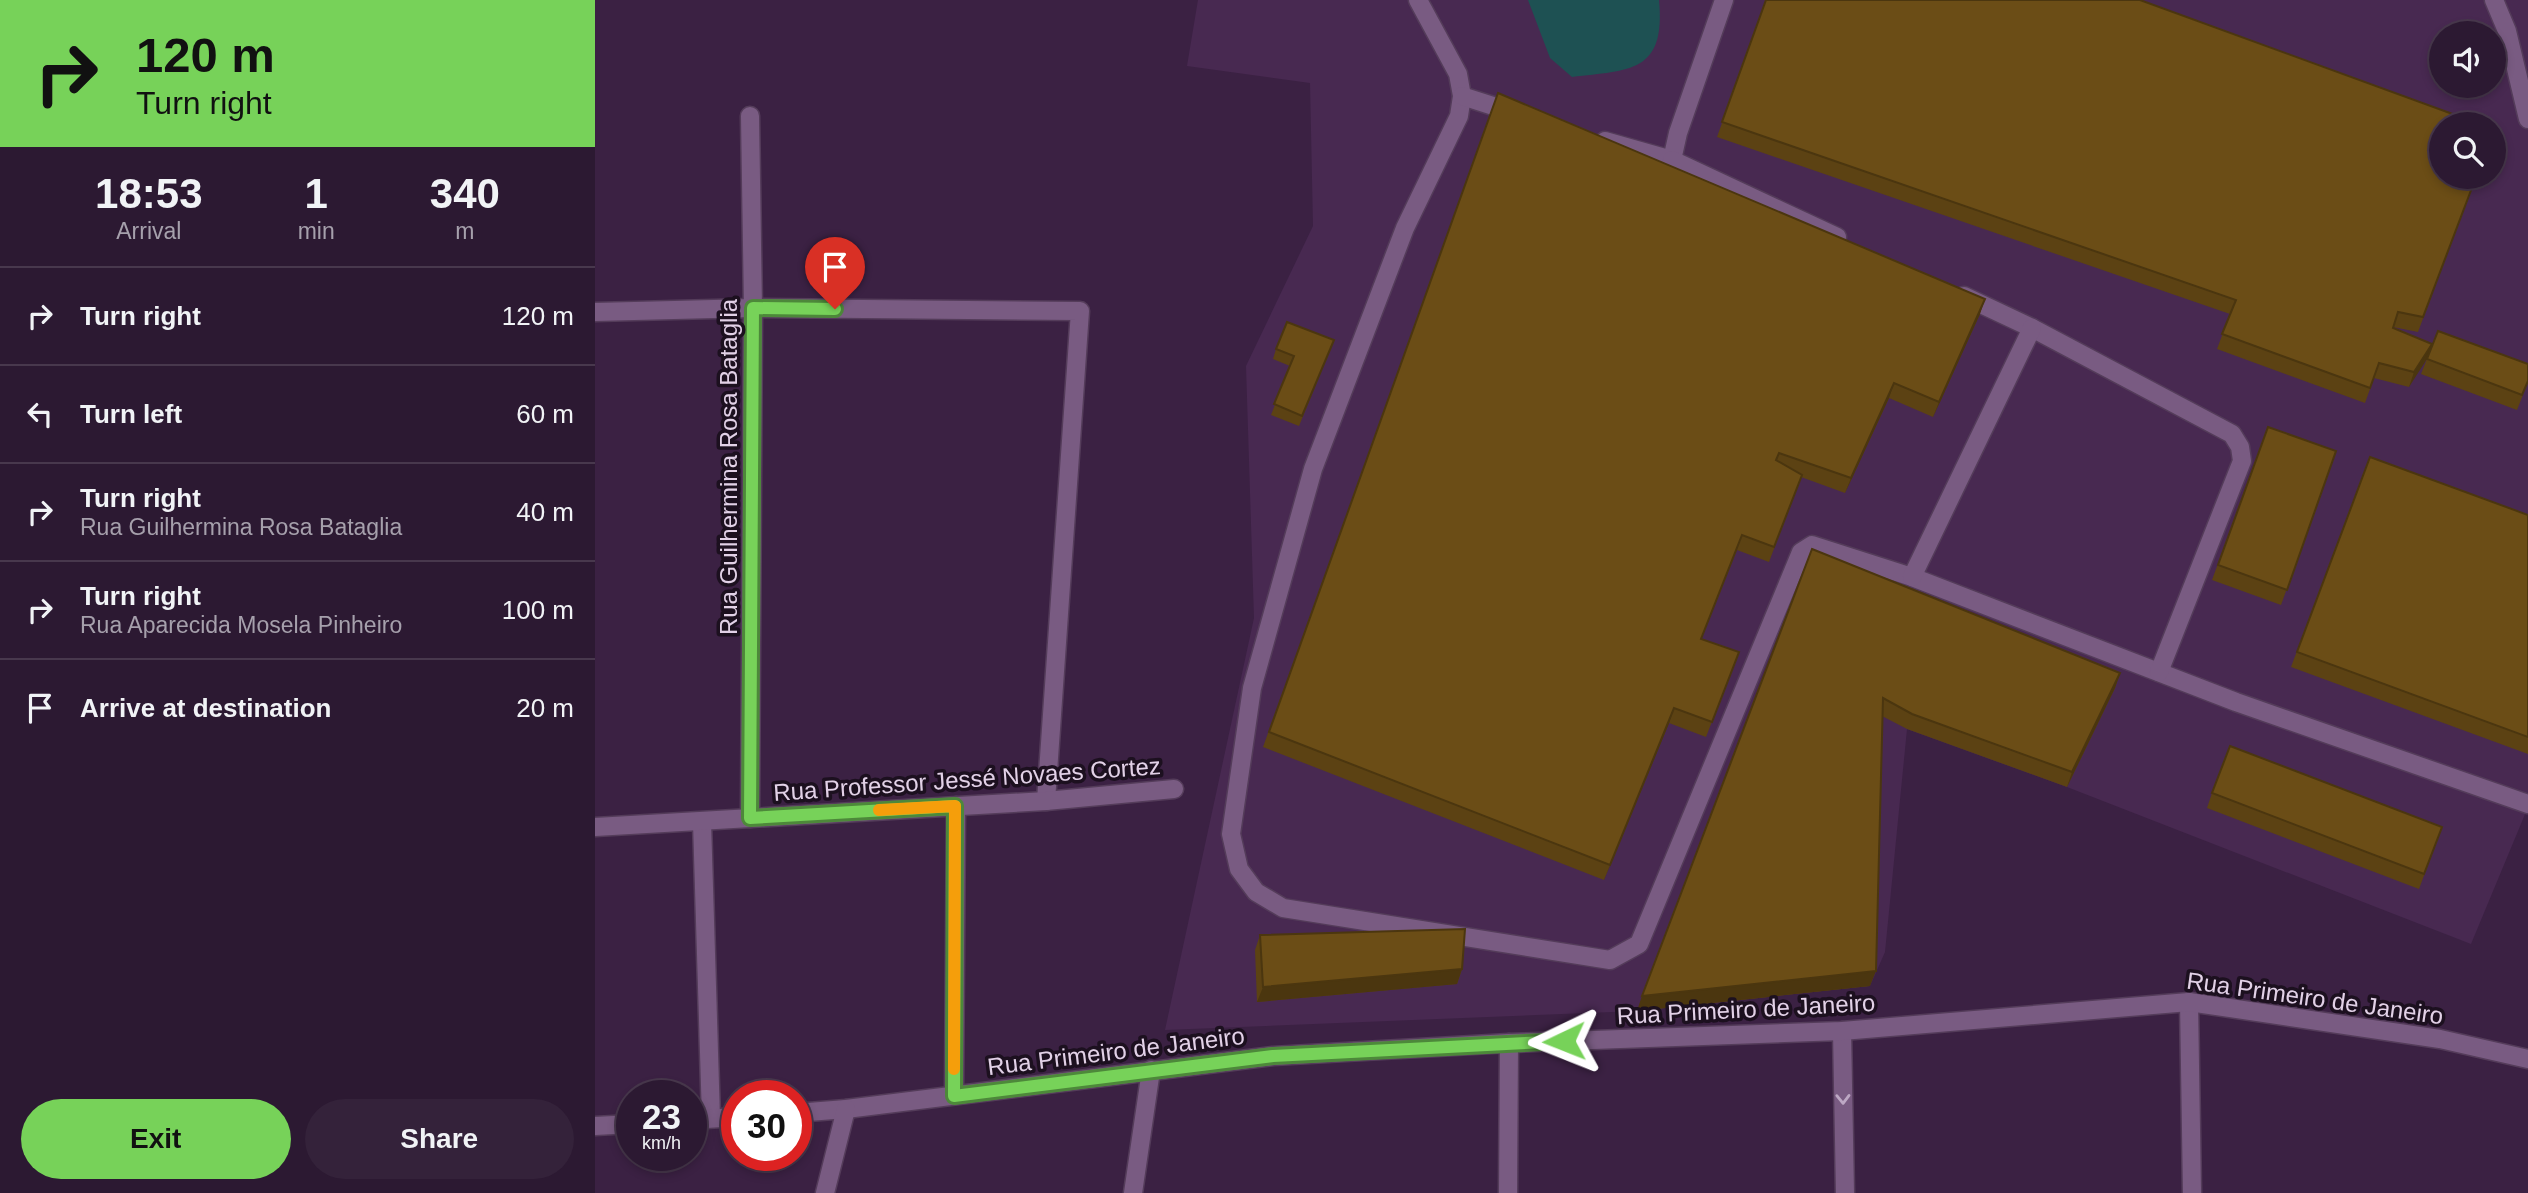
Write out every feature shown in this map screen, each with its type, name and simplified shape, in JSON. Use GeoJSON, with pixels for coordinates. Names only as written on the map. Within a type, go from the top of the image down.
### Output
{"type":"FeatureCollection","features":[{"type":"Feature","properties":{"kind":"street"},"geometry":{"type":"LineString","coordinates":[[1418,0],[1458,74],[1462,96],[1459,116],[1405,228],[1313,469],[1252,688],[1231,834],[1239,869],[1256,892],[1283,908],[1610,960],[1627,952],[1639,944],[1801,552],[1812,545],[1828,548],[1912,578],[2236,702],[2528,804]]}},
{"type":"Feature","properties":{"kind":"street"},"geometry":{"type":"LineString","coordinates":[[1672,160],[1678,133],[1724,0]]}},
{"type":"Feature","properties":{"kind":"street"},"geometry":{"type":"LineString","coordinates":[[2493,2],[2507,31],[2528,119]]}},
{"type":"Feature","properties":{"kind":"street"},"geometry":{"type":"LineString","coordinates":[[1462,96],[1526,116]]}},
{"type":"Feature","properties":{"kind":"street","name":"Rua Guilhermina Rosa Bataglia"},"geometry":{"type":"LineString","coordinates":[[750,116],[753,308],[750,818]]}},
{"type":"Feature","properties":{"kind":"street"},"geometry":{"type":"LineString","coordinates":[[1590,136],[1672,160],[1858,247]]}},
{"type":"Feature","properties":{"kind":"street"},"geometry":{"type":"LineString","coordinates":[[1945,287],[2032,328],[2232,434],[2240,447],[2242,461],[2158,672]]}},
{"type":"Feature","properties":{"kind":"street"},"geometry":{"type":"LineString","coordinates":[[595,312],[753,308],[1080,311],[1046,801]]}},
{"type":"Feature","properties":{"kind":"street"},"geometry":{"type":"LineString","coordinates":[[1912,578],[2032,328]]}},
{"type":"Feature","properties":{"kind":"street","name":"Rua Professor Jessé Novaes Cortez"},"geometry":{"type":"LineString","coordinates":[[595,827],[1046,801],[1174,789]]}},
{"type":"Feature","properties":{"kind":"street"},"geometry":{"type":"LineString","coordinates":[[954,1096],[955,806]]}},
{"type":"Feature","properties":{"kind":"street"},"geometry":{"type":"LineString","coordinates":[[702,822],[711,1118]]}},
{"type":"Feature","properties":{"kind":"street"},"geometry":{"type":"LineString","coordinates":[[2189,1002],[2192,1193]]}},
{"type":"Feature","properties":{"kind":"street","name":"Rua Primeiro de Janeiro"},"geometry":{"type":"LineString","coordinates":[[812,1112],[1273,1056],[1509,1043],[1842,1031],[2189,1002],[2439,1039],[2528,1059]]}},
{"type":"Feature","properties":{"kind":"street"},"geometry":{"type":"LineString","coordinates":[[1842,1031],[1845,1193]]}},
{"type":"Feature","properties":{"kind":"street"},"geometry":{"type":"LineString","coordinates":[[1508,1193],[1509,1043]]}},
{"type":"Feature","properties":{"kind":"street"},"geometry":{"type":"LineString","coordinates":[[1133,1193],[1151,1070]]}},
{"type":"Feature","properties":{"kind":"street"},"geometry":{"type":"LineString","coordinates":[[825,1193],[846,1109]]}},
{"type":"Feature","properties":{"kind":"street"},"geometry":{"type":"LineString","coordinates":[[707,1118],[721,1117]]}},
{"type":"Feature","properties":{"kind":"street"},"geometry":{"type":"LineString","coordinates":[[595,1126],[616,1125]]}},
{"type":"Feature","properties":{"kind":"shaded area"},"geometry":{"type":"Polygon","coordinates":[[[1198,0],[2528,0],[2528,807],[2471,944],[2067,787],[1907,729],[1885,952],[1870,986],[1637,1011],[1165,1030],[1254,618],[1246,366],[1313,226],[1310,83],[1187,66],[1198,0]]]}},
{"type":"Feature","properties":{"kind":"shaded area"},"geometry":{"type":"Polygon","coordinates":[[[1528,0],[1659,0],[1660,24],[1657,42],[1650,55],[1627,69],[1572,77],[1550,58],[1528,0]]]}},
{"type":"Feature","properties":{"kind":"building"},"geometry":{"type":"Polygon","coordinates":[[[1766,0],[2140,0],[2447,112],[2429,112],[2429,189],[2471,189],[2423,317],[2398,312],[2393,328],[2432,344],[2414,372],[2379,363],[2370,388],[2222,334],[2236,300],[1722,122],[1766,0]]]}},
{"type":"Feature","properties":{"kind":"building"},"geometry":{"type":"Polygon","coordinates":[[[1498,93],[1985,299],[1939,402],[1894,383],[1851,478],[1779,453],[1776,460],[1802,475],[1774,547],[1742,535],[1701,639],[1739,652],[1712,722],[1674,708],[1610,865],[1269,732],[1498,93]]]}},
{"type":"Feature","properties":{"kind":"building"},"geometry":{"type":"Polygon","coordinates":[[[1287,322],[1334,340],[1302,416],[1274,404],[1294,356],[1276,349],[1287,322]]]}},
{"type":"Feature","properties":{"kind":"building"},"geometry":{"type":"Polygon","coordinates":[[[2438,331],[2528,364],[2528,381],[2522,395],[2427,359],[2438,331]]]}},
{"type":"Feature","properties":{"kind":"building"},"geometry":{"type":"Polygon","coordinates":[[[2268,427],[2336,451],[2287,590],[2218,565],[2268,427]]]}},
{"type":"Feature","properties":{"kind":"building"},"geometry":{"type":"Polygon","coordinates":[[[2370,457],[2528,515],[2528,737],[2297,652],[2370,457]]]}},
{"type":"Feature","properties":{"kind":"building"},"geometry":{"type":"Polygon","coordinates":[[[1812,549],[2120,673],[2072,772],[1912,714],[1883,698],[1876,971],[1642,996],[1812,549]]]}},
{"type":"Feature","properties":{"kind":"building"},"geometry":{"type":"Polygon","coordinates":[[[2230,746],[2442,827],[2424,874],[2212,793],[2230,746]]]}},
{"type":"Feature","properties":{"kind":"building"},"geometry":{"type":"Polygon","coordinates":[[[1465,929],[1462,969],[1263,987],[1260,935],[1465,929]]]}},
{"type":"Feature","properties":{"kind":"slow traffic"},"geometry":{"type":"LineString","coordinates":[[879,810],[955,806],[954,1069]]}},
{"type":"Feature","properties":{"kind":"route"},"geometry":{"type":"LineString","coordinates":[[835,309],[753,308],[750,818],[955,806],[954,1096],[1273,1056],[1564,1041]]}}]}
